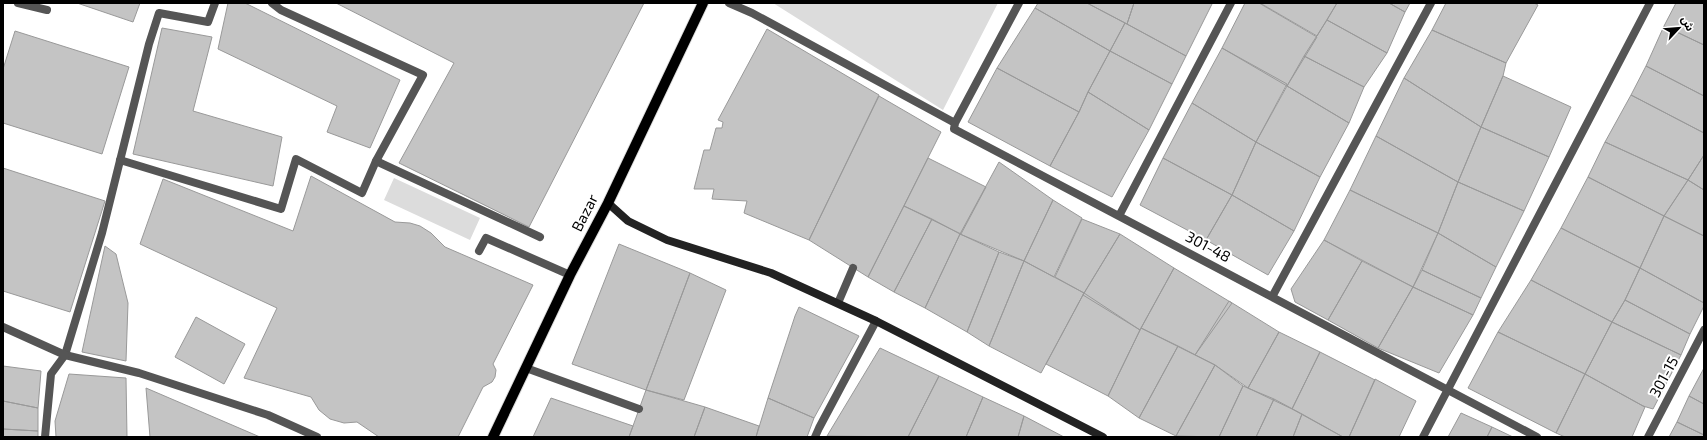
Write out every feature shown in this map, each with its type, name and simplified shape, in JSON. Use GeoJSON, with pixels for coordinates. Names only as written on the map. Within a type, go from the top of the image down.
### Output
{"type":"FeatureCollection","features":[{"type":"Feature","properties":{"kind":"main road","name":"Bazar"},"geometry":{"type":"LineString","coordinates":[[493,437],[570,275],[608,203],[703,3]]}},
{"type":"Feature","properties":{"kind":"main road"},"geometry":{"type":"LineString","coordinates":[[608,203],[628,222],[667,240],[771,273],[838,303],[1103,437]]}},
{"type":"Feature","properties":{"kind":"street"},"geometry":{"type":"LineString","coordinates":[[18,3],[47,10]]}},
{"type":"Feature","properties":{"kind":"street"},"geometry":{"type":"LineString","coordinates":[[45,437],[51,374],[65,355],[102,233],[149,44],[159,13],[208,22],[215,3]]}},
{"type":"Feature","properties":{"kind":"street"},"geometry":{"type":"LineString","coordinates":[[120,160],[281,209],[296,159],[362,194],[376,161],[422,74],[281,10],[272,3]]}},
{"type":"Feature","properties":{"kind":"street","name":"301-48"},"geometry":{"type":"LineString","coordinates":[[729,3],[752,13],[1119,216],[1537,437]]}},
{"type":"Feature","properties":{"kind":"street"},"geometry":{"type":"LineString","coordinates":[[955,126],[1019,3]]}},
{"type":"Feature","properties":{"kind":"street"},"geometry":{"type":"LineString","coordinates":[[1119,216],[1231,3]]}},
{"type":"Feature","properties":{"kind":"street"},"geometry":{"type":"LineString","coordinates":[[1272,297],[1431,3]]}},
{"type":"Feature","properties":{"kind":"street"},"geometry":{"type":"LineString","coordinates":[[1423,437],[1449,390],[1650,3]]}},
{"type":"Feature","properties":{"kind":"street"},"geometry":{"type":"LineString","coordinates":[[376,161],[540,237]]}},
{"type":"Feature","properties":{"kind":"street"},"geometry":{"type":"LineString","coordinates":[[479,251],[486,238],[570,275]]}},
{"type":"Feature","properties":{"kind":"street"},"geometry":{"type":"LineString","coordinates":[[838,303],[853,268]]}},
{"type":"Feature","properties":{"kind":"street"},"geometry":{"type":"LineString","coordinates":[[815,437],[876,321]]}},
{"type":"Feature","properties":{"kind":"street"},"geometry":{"type":"LineString","coordinates":[[3,327],[65,355],[146,375],[268,415],[317,437]]}},
{"type":"Feature","properties":{"kind":"street","name":"301-15"},"geometry":{"type":"LineString","coordinates":[[1648,437],[1704,330]]}},
{"type":"Feature","properties":{"kind":"street"},"geometry":{"type":"LineString","coordinates":[[526,368],[639,408]]}},
{"type":"Feature","properties":{"kind":"shaded area"},"geometry":{"type":"Polygon","coordinates":[[[773,3],[998,3],[943,110],[773,3]]]}},
{"type":"Feature","properties":{"kind":"shaded area"},"geometry":{"type":"Polygon","coordinates":[[[394,178],[480,218],[470,240],[384,200],[394,178]]]}},
{"type":"Feature","properties":{"kind":"building"},"geometry":{"type":"Polygon","coordinates":[[[77,3],[140,3],[133,22],[77,3]]]}},
{"type":"Feature","properties":{"kind":"building"},"geometry":{"type":"Polygon","coordinates":[[[228,3],[245,3],[400,80],[370,148],[327,132],[337,106],[218,49],[228,3]]]}},
{"type":"Feature","properties":{"kind":"building"},"geometry":{"type":"Polygon","coordinates":[[[336,3],[644,3],[529,227],[399,163],[454,63],[336,3]]]}},
{"type":"Feature","properties":{"kind":"building"},"geometry":{"type":"Polygon","coordinates":[[[1038,3],[1087,3],[1125,23],[1110,51],[1035,8],[1038,3]]]}},
{"type":"Feature","properties":{"kind":"building"},"geometry":{"type":"Polygon","coordinates":[[[1087,3],[1134,3],[1127,24],[1087,3]]]}},
{"type":"Feature","properties":{"kind":"building"},"geometry":{"type":"Polygon","coordinates":[[[1134,3],[1212,4],[1186,56],[1127,24],[1134,3]]]}},
{"type":"Feature","properties":{"kind":"building"},"geometry":{"type":"Polygon","coordinates":[[[1245,3],[1259,3],[1317,37],[1287,86],[1222,48],[1245,3]]]}},
{"type":"Feature","properties":{"kind":"building"},"geometry":{"type":"Polygon","coordinates":[[[1260,3],[1337,3],[1317,36],[1260,3]]]}},
{"type":"Feature","properties":{"kind":"building"},"geometry":{"type":"Polygon","coordinates":[[[1337,3],[1389,3],[1405,12],[1387,53],[1327,20],[1337,3]]]}},
{"type":"Feature","properties":{"kind":"building"},"geometry":{"type":"Polygon","coordinates":[[[1389,3],[1410,3],[1405,12],[1389,3]]]}},
{"type":"Feature","properties":{"kind":"building"},"geometry":{"type":"Polygon","coordinates":[[[1446,3],[1534,3],[1538,5],[1506,63],[1432,30],[1446,3]]]}},
{"type":"Feature","properties":{"kind":"building"},"geometry":{"type":"Polygon","coordinates":[[[1676,3],[1704,3],[1704,45],[1664,26],[1676,3]]]}},
{"type":"Feature","properties":{"kind":"building"},"geometry":{"type":"Polygon","coordinates":[[[1035,8],[1110,51],[1079,112],[997,68],[1035,8]]]}},
{"type":"Feature","properties":{"kind":"building"},"geometry":{"type":"Polygon","coordinates":[[[1327,20],[1387,53],[1364,87],[1304,56],[1327,20]]]}},
{"type":"Feature","properties":{"kind":"building"},"geometry":{"type":"Polygon","coordinates":[[[1125,23],[1186,56],[1172,84],[1110,51],[1125,23]]]}},
{"type":"Feature","properties":{"kind":"building"},"geometry":{"type":"Polygon","coordinates":[[[1664,26],[1704,45],[1704,96],[1646,66],[1664,26]]]}},
{"type":"Feature","properties":{"kind":"building"},"geometry":{"type":"Polygon","coordinates":[[[162,28],[212,37],[193,111],[282,137],[273,186],[133,154],[162,28]]]}},
{"type":"Feature","properties":{"kind":"building"},"geometry":{"type":"Polygon","coordinates":[[[767,29],[879,95],[809,240],[744,213],[747,201],[712,199],[714,189],[694,189],[704,150],[710,150],[716,128],[722,128],[723,122],[718,120],[767,29]]]}},
{"type":"Feature","properties":{"kind":"building"},"geometry":{"type":"Polygon","coordinates":[[[1432,30],[1506,63],[1503,76],[1481,127],[1404,78],[1432,30]]]}},
{"type":"Feature","properties":{"kind":"building"},"geometry":{"type":"Polygon","coordinates":[[[15,31],[129,67],[102,154],[3,123],[3,69],[15,31]]]}},
{"type":"Feature","properties":{"kind":"building"},"geometry":{"type":"Polygon","coordinates":[[[1222,48],[1287,84],[1256,142],[1192,103],[1222,48]]]}},
{"type":"Feature","properties":{"kind":"building"},"geometry":{"type":"Polygon","coordinates":[[[1110,51],[1172,84],[1149,130],[1088,92],[1110,51]]]}},
{"type":"Feature","properties":{"kind":"building"},"geometry":{"type":"Polygon","coordinates":[[[1304,56],[1364,87],[1349,123],[1287,86],[1304,56]]]}},
{"type":"Feature","properties":{"kind":"building"},"geometry":{"type":"Polygon","coordinates":[[[1646,66],[1704,96],[1704,133],[1631,95],[1646,66]]]}},
{"type":"Feature","properties":{"kind":"building"},"geometry":{"type":"Polygon","coordinates":[[[997,68],[1079,112],[1050,166],[968,122],[997,68]]]}},
{"type":"Feature","properties":{"kind":"building"},"geometry":{"type":"Polygon","coordinates":[[[1503,76],[1571,107],[1549,157],[1481,127],[1503,76]]]}},
{"type":"Feature","properties":{"kind":"building"},"geometry":{"type":"Polygon","coordinates":[[[1404,78],[1481,127],[1458,182],[1376,136],[1404,78]]]}},
{"type":"Feature","properties":{"kind":"building"},"geometry":{"type":"Polygon","coordinates":[[[1287,86],[1349,123],[1320,177],[1256,142],[1287,86]]]}},
{"type":"Feature","properties":{"kind":"building"},"geometry":{"type":"Polygon","coordinates":[[[1088,92],[1149,130],[1112,197],[1050,166],[1088,92]]]}},
{"type":"Feature","properties":{"kind":"building"},"geometry":{"type":"Polygon","coordinates":[[[1631,95],[1704,133],[1704,155],[1688,180],[1605,142],[1631,95]]]}},
{"type":"Feature","properties":{"kind":"building"},"geometry":{"type":"Polygon","coordinates":[[[879,96],[941,132],[868,277],[809,240],[879,96]]]}},
{"type":"Feature","properties":{"kind":"building"},"geometry":{"type":"Polygon","coordinates":[[[1192,103],[1256,142],[1232,195],[1163,158],[1192,103]]]}},
{"type":"Feature","properties":{"kind":"building"},"geometry":{"type":"Polygon","coordinates":[[[1481,127],[1549,157],[1524,211],[1458,182],[1481,127]]]}},
{"type":"Feature","properties":{"kind":"building"},"geometry":{"type":"Polygon","coordinates":[[[1376,136],[1458,182],[1438,233],[1350,190],[1376,136]]]}},
{"type":"Feature","properties":{"kind":"building"},"geometry":{"type":"Polygon","coordinates":[[[1256,142],[1320,177],[1294,231],[1232,195],[1256,142]]]}},
{"type":"Feature","properties":{"kind":"building"},"geometry":{"type":"Polygon","coordinates":[[[1605,142],[1688,180],[1664,216],[1588,177],[1605,142]]]}},
{"type":"Feature","properties":{"kind":"building"},"geometry":{"type":"Polygon","coordinates":[[[1704,155],[1704,190],[1688,180],[1704,155]]]}},
{"type":"Feature","properties":{"kind":"building"},"geometry":{"type":"Polygon","coordinates":[[[928,158],[986,187],[961,234],[904,206],[928,158]]]}},
{"type":"Feature","properties":{"kind":"building"},"geometry":{"type":"Polygon","coordinates":[[[1163,158],[1232,195],[1206,240],[1140,205],[1163,158]]]}},
{"type":"Feature","properties":{"kind":"building"},"geometry":{"type":"Polygon","coordinates":[[[999,162],[1053,200],[1024,261],[960,234],[999,162]]]}},
{"type":"Feature","properties":{"kind":"building"},"geometry":{"type":"Polygon","coordinates":[[[3,168],[105,201],[70,312],[3,291],[3,168]]]}},
{"type":"Feature","properties":{"kind":"building"},"geometry":{"type":"Polygon","coordinates":[[[311,176],[395,222],[410,223],[420,226],[431,233],[445,247],[533,285],[493,364],[496,370],[495,377],[492,382],[483,387],[458,437],[379,437],[357,422],[344,423],[330,419],[319,410],[311,397],[244,378],[277,308],[140,244],[163,179],[293,231],[311,176]]]}},
{"type":"Feature","properties":{"kind":"building"},"geometry":{"type":"Polygon","coordinates":[[[1588,177],[1664,216],[1640,268],[1561,228],[1588,177]]]}},
{"type":"Feature","properties":{"kind":"building"},"geometry":{"type":"Polygon","coordinates":[[[1688,180],[1704,190],[1704,236],[1664,216],[1688,180]]]}},
{"type":"Feature","properties":{"kind":"building"},"geometry":{"type":"Polygon","coordinates":[[[1458,182],[1524,211],[1496,267],[1438,233],[1458,182]]]}},
{"type":"Feature","properties":{"kind":"building"},"geometry":{"type":"Polygon","coordinates":[[[1350,190],[1438,233],[1413,287],[1324,240],[1350,190]]]}},
{"type":"Feature","properties":{"kind":"building"},"geometry":{"type":"Polygon","coordinates":[[[1232,195],[1294,231],[1268,275],[1206,240],[1232,195]]]}},
{"type":"Feature","properties":{"kind":"building"},"geometry":{"type":"Polygon","coordinates":[[[1053,200],[1082,218],[1054,277],[1024,261],[1053,200]]]}},
{"type":"Feature","properties":{"kind":"building"},"geometry":{"type":"Polygon","coordinates":[[[904,206],[932,219],[894,292],[868,277],[904,206]]]}},
{"type":"Feature","properties":{"kind":"building"},"geometry":{"type":"Polygon","coordinates":[[[1664,216],[1704,236],[1704,303],[1640,268],[1664,216]]]}},
{"type":"Feature","properties":{"kind":"building"},"geometry":{"type":"Polygon","coordinates":[[[932,219],[960,234],[925,308],[894,292],[932,219]]]}},
{"type":"Feature","properties":{"kind":"building"},"geometry":{"type":"Polygon","coordinates":[[[1082,219],[1120,234],[1084,293],[1055,277],[1082,219]]]}},
{"type":"Feature","properties":{"kind":"building"},"geometry":{"type":"Polygon","coordinates":[[[1561,228],[1640,268],[1625,300],[1612,322],[1531,280],[1561,228]]]}},
{"type":"Feature","properties":{"kind":"building"},"geometry":{"type":"Polygon","coordinates":[[[1438,233],[1496,267],[1481,298],[1422,270],[1438,233]]]}},
{"type":"Feature","properties":{"kind":"building"},"geometry":{"type":"Polygon","coordinates":[[[960,234],[999,252],[967,332],[925,308],[960,234]]]}},
{"type":"Feature","properties":{"kind":"building"},"geometry":{"type":"Polygon","coordinates":[[[1120,234],[1174,268],[1140,330],[1083,295],[1120,234]]]}},
{"type":"Feature","properties":{"kind":"building"},"geometry":{"type":"Polygon","coordinates":[[[1324,240],[1362,261],[1328,320],[1295,302],[1291,289],[1324,240]]]}},
{"type":"Feature","properties":{"kind":"building"},"geometry":{"type":"Polygon","coordinates":[[[619,244],[690,273],[646,390],[572,364],[619,244]]]}},
{"type":"Feature","properties":{"kind":"building"},"geometry":{"type":"Polygon","coordinates":[[[105,246],[116,254],[128,303],[126,361],[82,352],[105,246]]]}},
{"type":"Feature","properties":{"kind":"building"},"geometry":{"type":"Polygon","coordinates":[[[999,252],[1024,261],[989,346],[967,332],[999,252]]]}},
{"type":"Feature","properties":{"kind":"building"},"geometry":{"type":"Polygon","coordinates":[[[1024,261],[1084,293],[1041,373],[989,346],[1024,261]]]}},
{"type":"Feature","properties":{"kind":"building"},"geometry":{"type":"Polygon","coordinates":[[[1362,261],[1413,287],[1378,348],[1328,320],[1362,261]]]}},
{"type":"Feature","properties":{"kind":"building"},"geometry":{"type":"Polygon","coordinates":[[[1174,268],[1232,303],[1195,355],[1141,328],[1174,268]]]}},
{"type":"Feature","properties":{"kind":"building"},"geometry":{"type":"Polygon","coordinates":[[[1640,268],[1704,303],[1704,306],[1690,334],[1625,300],[1640,268]]]}},
{"type":"Feature","properties":{"kind":"building"},"geometry":{"type":"Polygon","coordinates":[[[1422,270],[1481,298],[1473,315],[1413,287],[1422,270]]]}},
{"type":"Feature","properties":{"kind":"building"},"geometry":{"type":"Polygon","coordinates":[[[690,273],[726,290],[684,400],[646,390],[690,273]]]}},
{"type":"Feature","properties":{"kind":"building"},"geometry":{"type":"Polygon","coordinates":[[[1531,280],[1612,322],[1585,374],[1498,332],[1531,280]]]}},
{"type":"Feature","properties":{"kind":"building"},"geometry":{"type":"Polygon","coordinates":[[[1413,287],[1473,315],[1439,373],[1378,348],[1413,287]]]}},
{"type":"Feature","properties":{"kind":"building"},"geometry":{"type":"Polygon","coordinates":[[[1084,293],[1140,330],[1108,396],[1046,364],[1084,293]]]}},
{"type":"Feature","properties":{"kind":"building"},"geometry":{"type":"Polygon","coordinates":[[[1625,300],[1690,334],[1681,355],[1612,322],[1625,300]]]}},
{"type":"Feature","properties":{"kind":"building"},"geometry":{"type":"Polygon","coordinates":[[[1229,301],[1279,332],[1248,388],[1215,365],[1195,355],[1229,301]]]}},
{"type":"Feature","properties":{"kind":"building"},"geometry":{"type":"Polygon","coordinates":[[[799,307],[859,336],[814,418],[768,398],[799,307]]]}},
{"type":"Feature","properties":{"kind":"building"},"geometry":{"type":"Polygon","coordinates":[[[196,317],[245,344],[224,384],[175,357],[196,317]]]}},
{"type":"Feature","properties":{"kind":"building"},"geometry":{"type":"Polygon","coordinates":[[[1612,322],[1681,355],[1653,409],[1643,406],[1585,374],[1612,322]]]}},
{"type":"Feature","properties":{"kind":"building"},"geometry":{"type":"Polygon","coordinates":[[[1141,328],[1178,346],[1139,418],[1108,396],[1141,328]]]}},
{"type":"Feature","properties":{"kind":"building"},"geometry":{"type":"Polygon","coordinates":[[[1279,332],[1320,352],[1292,409],[1248,388],[1279,332]]]}},
{"type":"Feature","properties":{"kind":"building"},"geometry":{"type":"Polygon","coordinates":[[[1498,332],[1585,374],[1556,433],[1468,388],[1498,332]]]}},
{"type":"Feature","properties":{"kind":"building"},"geometry":{"type":"Polygon","coordinates":[[[1178,346],[1215,365],[1176,436],[1139,418],[1178,346]]]}},
{"type":"Feature","properties":{"kind":"building"},"geometry":{"type":"Polygon","coordinates":[[[880,348],[939,376],[908,437],[827,436],[880,348]]]}},
{"type":"Feature","properties":{"kind":"building"},"geometry":{"type":"Polygon","coordinates":[[[1320,352],[1375,380],[1349,437],[1343,437],[1292,409],[1320,352]]]}},
{"type":"Feature","properties":{"kind":"building"},"geometry":{"type":"Polygon","coordinates":[[[1215,365],[1243,386],[1219,437],[1176,436],[1215,365]]]}},
{"type":"Feature","properties":{"kind":"building"},"geometry":{"type":"Polygon","coordinates":[[[3,366],[41,371],[38,408],[3,401],[3,366]]]}},
{"type":"Feature","properties":{"kind":"building"},"geometry":{"type":"Polygon","coordinates":[[[1704,368],[1704,404],[1689,396],[1704,368]]]}},
{"type":"Feature","properties":{"kind":"building"},"geometry":{"type":"Polygon","coordinates":[[[69,374],[126,378],[127,437],[56,437],[55,421],[69,374]]]}},
{"type":"Feature","properties":{"kind":"building"},"geometry":{"type":"Polygon","coordinates":[[[1585,374],[1645,407],[1632,437],[1565,437],[1556,433],[1585,374]]]}},
{"type":"Feature","properties":{"kind":"building"},"geometry":{"type":"Polygon","coordinates":[[[939,376],[983,397],[966,437],[908,437],[939,376]]]}},
{"type":"Feature","properties":{"kind":"building"},"geometry":{"type":"Polygon","coordinates":[[[1375,379],[1416,401],[1399,437],[1349,437],[1375,379]]]}},
{"type":"Feature","properties":{"kind":"building"},"geometry":{"type":"Polygon","coordinates":[[[1243,386],[1274,399],[1256,437],[1219,437],[1243,386]]]}},
{"type":"Feature","properties":{"kind":"building"},"geometry":{"type":"Polygon","coordinates":[[[146,388],[260,437],[150,437],[146,388]]]}},
{"type":"Feature","properties":{"kind":"building"},"geometry":{"type":"Polygon","coordinates":[[[646,390],[705,407],[694,437],[629,437],[646,390]]]}},
{"type":"Feature","properties":{"kind":"building"},"geometry":{"type":"Polygon","coordinates":[[[1689,396],[1704,404],[1704,435],[1677,422],[1689,396]]]}},
{"type":"Feature","properties":{"kind":"building"},"geometry":{"type":"Polygon","coordinates":[[[983,397],[1024,416],[1018,437],[966,437],[983,397]]]}},
{"type":"Feature","properties":{"kind":"building"},"geometry":{"type":"Polygon","coordinates":[[[551,398],[633,426],[629,437],[533,437],[551,398]]]}},
{"type":"Feature","properties":{"kind":"building"},"geometry":{"type":"Polygon","coordinates":[[[768,398],[814,418],[807,437],[756,437],[768,398]]]}},
{"type":"Feature","properties":{"kind":"building"},"geometry":{"type":"Polygon","coordinates":[[[1274,399],[1302,414],[1293,437],[1256,437],[1274,399]]]}},
{"type":"Feature","properties":{"kind":"building"},"geometry":{"type":"Polygon","coordinates":[[[3,401],[38,408],[38,431],[3,429],[3,401]]]}},
{"type":"Feature","properties":{"kind":"building"},"geometry":{"type":"Polygon","coordinates":[[[705,407],[759,426],[756,437],[694,437],[705,407]]]}},
{"type":"Feature","properties":{"kind":"building"},"geometry":{"type":"Polygon","coordinates":[[[1461,413],[1492,427],[1487,437],[1448,437],[1461,413]]]}},
{"type":"Feature","properties":{"kind":"building"},"geometry":{"type":"Polygon","coordinates":[[[1302,414],[1343,437],[1293,437],[1302,414]]]}},
{"type":"Feature","properties":{"kind":"building"},"geometry":{"type":"Polygon","coordinates":[[[1024,416],[1064,437],[1018,437],[1024,416]]]}},
{"type":"Feature","properties":{"kind":"building"},"geometry":{"type":"Polygon","coordinates":[[[1677,422],[1704,435],[1704,437],[1669,437],[1677,422]]]}},
{"type":"Feature","properties":{"kind":"building"},"geometry":{"type":"Polygon","coordinates":[[[1492,427],[1513,437],[1487,437],[1492,427]]]}},
{"type":"Feature","properties":{"kind":"building"},"geometry":{"type":"Polygon","coordinates":[[[3,429],[38,431],[38,437],[3,437],[3,429]]]}}]}
